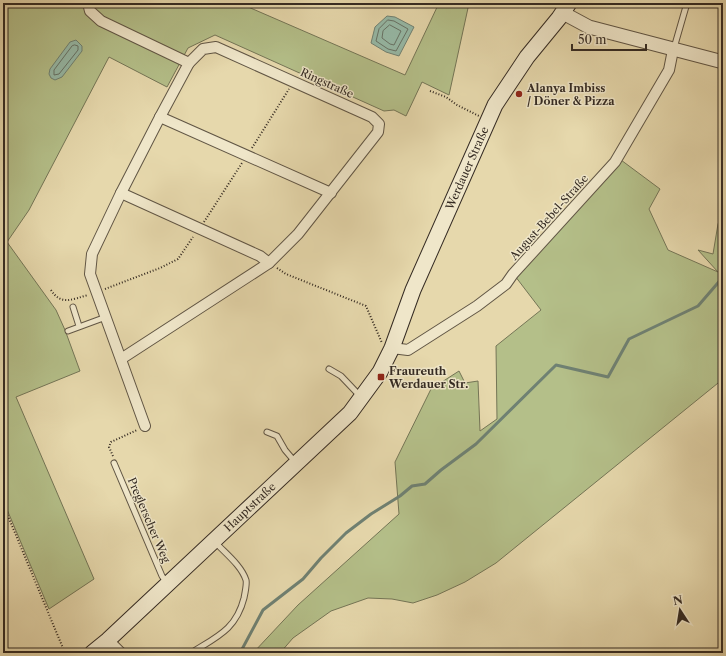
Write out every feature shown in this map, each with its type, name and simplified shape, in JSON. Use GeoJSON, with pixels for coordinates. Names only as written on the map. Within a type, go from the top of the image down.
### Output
{"type":"FeatureCollection","features":[{"type":"Feature","properties":{"kind":"main road","name":"Werdauer Straße"},"geometry":{"type":"LineString","coordinates":[[392,348],[413,290],[495,105],[527,57],[566,8]]}},
{"type":"Feature","properties":{"kind":"main road","name":"Hauptstraße"},"geometry":{"type":"LineString","coordinates":[[92,653],[108,640],[350,413],[380,372],[392,348]]}},
{"type":"Feature","properties":{"kind":"street"},"geometry":{"type":"LineString","coordinates":[[89,7],[100,22],[189,63]]}},
{"type":"Feature","properties":{"kind":"street"},"geometry":{"type":"LineString","coordinates":[[566,8],[589,27],[723,62]]}},
{"type":"Feature","properties":{"kind":"street","name":"Ringstraße"},"geometry":{"type":"LineString","coordinates":[[121,359],[269,263],[298,234],[378,132],[379,124],[372,117],[216,47],[203,49],[189,63],[121,192],[92,254],[90,274],[145,426]]}},
{"type":"Feature","properties":{"kind":"street","name":"August-Bebel-Straße"},"geometry":{"type":"LineString","coordinates":[[392,348],[408,350],[477,306],[506,284],[513,274],[615,162],[669,70],[673,50]]}},
{"type":"Feature","properties":{"kind":"street"},"geometry":{"type":"LineString","coordinates":[[160,117],[331,192]]}},
{"type":"Feature","properties":{"kind":"street"},"geometry":{"type":"LineString","coordinates":[[121,192],[260,256],[269,263]]}},
{"type":"Feature","properties":{"kind":"street"},"geometry":{"type":"LineString","coordinates":[[108,640],[121,653]]}},
{"type":"Feature","properties":{"kind":"lane"},"geometry":{"type":"LineString","coordinates":[[673,50],[687,3]]}},
{"type":"Feature","properties":{"kind":"lane"},"geometry":{"type":"LineString","coordinates":[[73,307],[79,326]]}},
{"type":"Feature","properties":{"kind":"lane"},"geometry":{"type":"LineString","coordinates":[[68,332],[79,326],[106,317]]}},
{"type":"Feature","properties":{"kind":"lane"},"geometry":{"type":"LineString","coordinates":[[329,369],[341,376],[361,398]]}},
{"type":"Feature","properties":{"kind":"lane"},"geometry":{"type":"LineString","coordinates":[[267,432],[277,436],[285,450],[296,464]]}},
{"type":"Feature","properties":{"kind":"lane","name":"Preglerscher Weg"},"geometry":{"type":"LineString","coordinates":[[114,463],[162,576],[168,584]]}},
{"type":"Feature","properties":{"kind":"lane"},"geometry":{"type":"LineString","coordinates":[[191,653],[221,634],[232,624],[240,611],[244,594],[246,581],[240,569],[214,541]]}},
{"type":"Feature","properties":{"kind":"path"},"geometry":{"type":"LineString","coordinates":[[430,91],[446,97],[458,105],[488,120]]}},
{"type":"Feature","properties":{"kind":"path"},"geometry":{"type":"LineString","coordinates":[[269,263],[286,274],[366,306],[382,344],[392,348]]}},
{"type":"Feature","properties":{"kind":"path"},"geometry":{"type":"LineString","coordinates":[[114,463],[109,447],[111,442],[145,426]]}},
{"type":"Feature","properties":{"kind":"path"},"geometry":{"type":"LineString","coordinates":[[3,504],[64,653]]}},
{"type":"Feature","properties":{"kind":"green space"},"geometry":{"type":"Polygon","coordinates":[[[3,3],[239,3],[405,75],[439,3],[460,3],[468,8],[449,95],[422,82],[406,116],[394,110],[384,111],[215,35],[188,48],[167,87],[109,57],[29,210],[7,242],[56,310],[80,371],[16,397],[94,579],[49,609],[3,500],[3,3]]]}},
{"type":"Feature","properties":{"kind":"green space"},"geometry":{"type":"Polygon","coordinates":[[[621,160],[660,189],[649,209],[668,250],[718,272],[698,250],[713,254],[718,224],[723,212],[723,379],[496,563],[465,582],[437,595],[413,603],[392,599],[368,598],[331,611],[293,638],[280,653],[253,653],[298,605],[399,514],[395,462],[431,389],[459,371],[465,383],[478,381],[480,431],[497,419],[496,346],[541,310],[515,276],[621,160]]]}},
{"type":"Feature","properties":{"kind":"water"},"geometry":{"type":"Polygon","coordinates":[[[387,16],[395,17],[414,27],[399,56],[386,52],[371,43],[375,27],[387,16]]]}},
{"type":"Feature","properties":{"kind":"water"},"geometry":{"type":"Polygon","coordinates":[[[76,40],[82,46],[82,51],[62,77],[55,80],[51,78],[49,74],[50,69],[70,42],[76,40]]]}},
{"type":"Feature","properties":{"kind":"waterway"},"geometry":{"type":"LineString","coordinates":[[240,653],[263,610],[303,579],[346,533],[412,486],[425,484],[476,444],[556,365],[608,377],[629,339],[698,306],[723,277]]}},
{"type":"Feature","properties":{"kind":"place","name":"Alanya Imbiss / Döner & Pizza"},"geometry":{"type":"Point","coordinates":[519,94]}},
{"type":"Feature","properties":{"kind":"place","name":"Fraureuth Werdauer Str."},"geometry":{"type":"Point","coordinates":[381,377]}}]}
